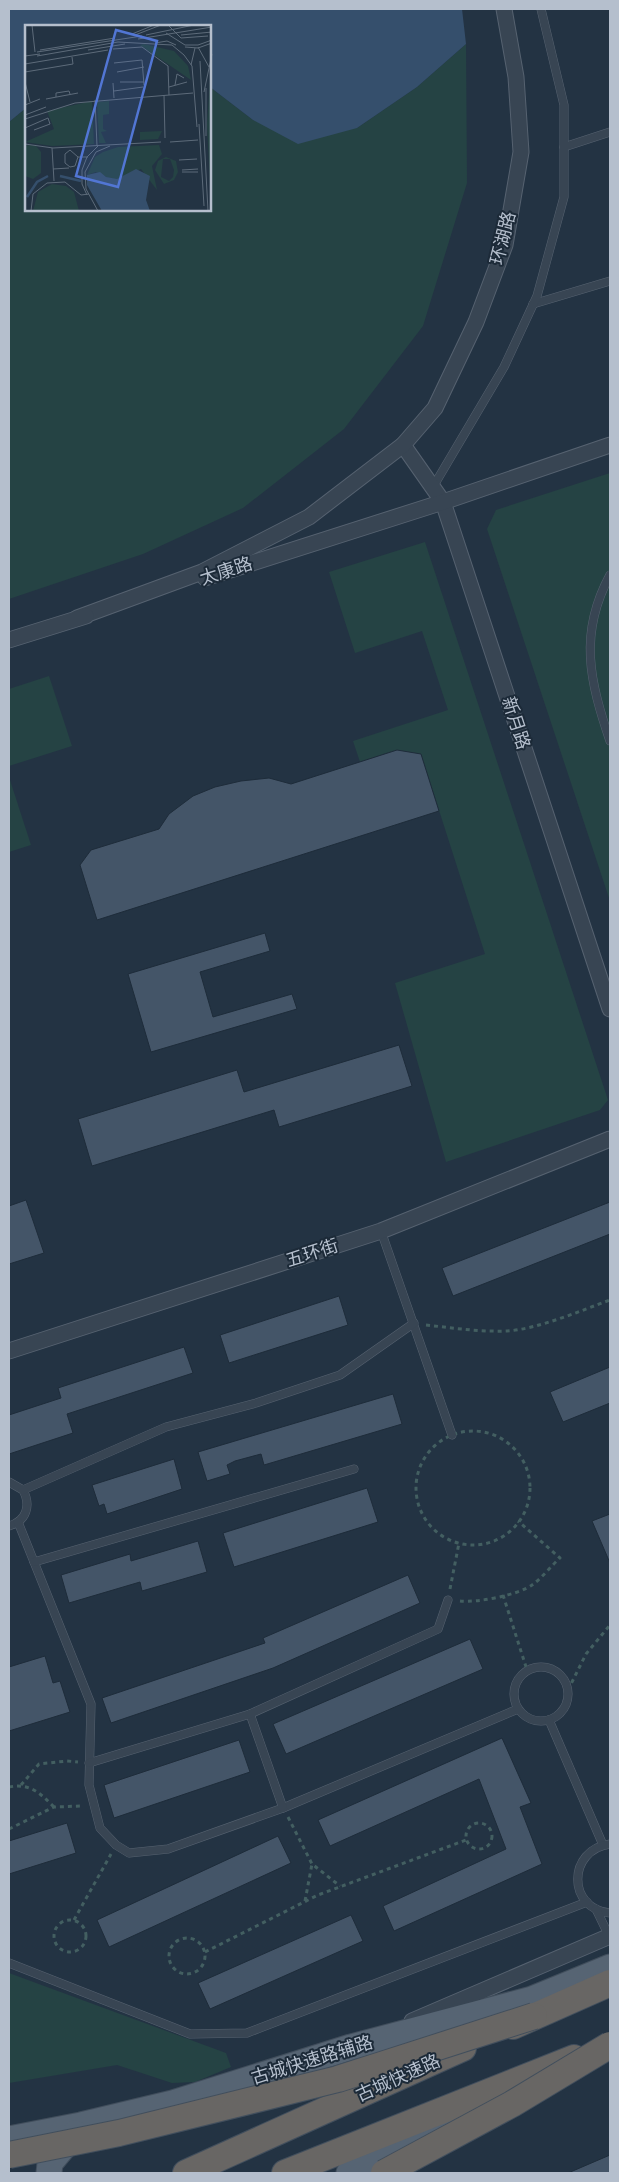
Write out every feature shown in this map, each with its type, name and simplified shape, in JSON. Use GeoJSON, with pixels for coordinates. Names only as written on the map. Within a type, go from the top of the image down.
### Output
{"type":"FeatureCollection","features":[{"type":"Feature","properties":{"kind":"highway"},"geometry":{"type":"LineString","coordinates":[[12,2145],[119,2133],[338,2079],[534,2016],[610,1976]]}},
{"type":"Feature","properties":{"kind":"highway","name":"古城快速路"},"geometry":{"type":"LineString","coordinates":[[186,2173],[610,1983]]}},
{"type":"Feature","properties":{"kind":"highway"},"geometry":{"type":"LineString","coordinates":[[285,2173],[608,2051]]}},
{"type":"Feature","properties":{"kind":"highway"},"geometry":{"type":"LineString","coordinates":[[384,2173],[608,2051]]}},
{"type":"Feature","properties":{"kind":"main road","name":"古城快速路辅路"},"geometry":{"type":"LineString","coordinates":[[12,2145],[81,2125],[173,2103],[351,2047],[532,2000],[610,1967]]}},
{"type":"Feature","properties":{"kind":"main road"},"geometry":{"type":"LineString","coordinates":[[349,2173],[608,2051]]}},
{"type":"Feature","properties":{"kind":"main road"},"geometry":{"type":"LineString","coordinates":[[49,2173],[50,2163],[81,2125]]}},
{"type":"Feature","properties":{"kind":"street","name":"环湖路"},"geometry":{"type":"LineString","coordinates":[[77,618],[202,572],[309,517],[404,445],[435,408],[476,322],[505,245],[521,152],[516,77],[504,9]]}},
{"type":"Feature","properties":{"kind":"street","name":"新月路"},"geometry":{"type":"LineString","coordinates":[[404,445],[443,502],[610,1009]]}},
{"type":"Feature","properties":{"kind":"street","name":"太康路"},"geometry":{"type":"LineString","coordinates":[[9,640],[443,502],[610,445]]}},
{"type":"Feature","properties":{"kind":"street","name":"五环街"},"geometry":{"type":"LineString","coordinates":[[9,1351],[381,1231],[610,1139]]}},
{"type":"Feature","properties":{"kind":"street"},"geometry":{"type":"LineString","coordinates":[[351,2047],[610,1936]]}},
{"type":"Feature","properties":{"kind":"lane"},"geometry":{"type":"LineString","coordinates":[[433,487],[504,367],[534,304],[564,197],[564,105],[541,9]]}},
{"type":"Feature","properties":{"kind":"lane"},"geometry":{"type":"LineString","coordinates":[[564,147],[610,132]]}},
{"type":"Feature","properties":{"kind":"lane"},"geometry":{"type":"LineString","coordinates":[[534,304],[610,281]]}},
{"type":"Feature","properties":{"kind":"lane"},"geometry":{"type":"LineString","coordinates":[[610,575],[597,606],[590,650],[595,695],[610,741]]}},
{"type":"Feature","properties":{"kind":"lane"},"geometry":{"type":"LineString","coordinates":[[381,1231],[452,1434]]}},
{"type":"Feature","properties":{"kind":"lane"},"geometry":{"type":"LineString","coordinates":[[23,1490],[166,1427],[256,1404],[340,1375],[414,1323]]}},
{"type":"Feature","properties":{"kind":"lane"},"geometry":{"type":"LineString","coordinates":[[34,1562],[354,1469]]}},
{"type":"Feature","properties":{"kind":"lane"},"geometry":{"type":"LineString","coordinates":[[9,1482],[23,1490],[26,1496],[27,1510],[18,1522],[9,1526]]}},
{"type":"Feature","properties":{"kind":"lane"},"geometry":{"type":"LineString","coordinates":[[18,1522],[91,1704],[89,1763],[93,1806],[100,1828],[116,1845],[129,1853],[168,1849],[284,1808],[518,1709]]}},
{"type":"Feature","properties":{"kind":"lane"},"geometry":{"type":"LineString","coordinates":[[89,1763],[250,1714],[438,1629],[448,1600]]}},
{"type":"Feature","properties":{"kind":"lane"},"geometry":{"type":"LineString","coordinates":[[545,1666],[553,1669],[566,1682],[568,1690],[564,1708],[550,1720],[532,1720],[518,1709],[514,1692],[516,1683],[528,1670],[545,1666]]}},
{"type":"Feature","properties":{"kind":"lane"},"geometry":{"type":"LineString","coordinates":[[250,1714],[284,1808]]}},
{"type":"Feature","properties":{"kind":"lane"},"geometry":{"type":"LineString","coordinates":[[550,1720],[606,1844],[588,1854],[579,1869],[578,1881],[580,1892],[587,1902],[596,1909],[610,1936]]}},
{"type":"Feature","properties":{"kind":"lane"},"geometry":{"type":"LineString","coordinates":[[9,1963],[190,2034],[248,2033],[587,1902]]}},
{"type":"Feature","properties":{"kind":"lane"},"geometry":{"type":"LineString","coordinates":[[596,1909],[610,1912]]}},
{"type":"Feature","properties":{"kind":"path"},"geometry":{"type":"LineString","coordinates":[[414,1323],[468,1330],[508,1331],[559,1318],[610,1300]]}},
{"type":"Feature","properties":{"kind":"path"},"geometry":{"type":"LineString","coordinates":[[472,1430],[491,1434],[508,1443],[521,1458],[529,1476],[529,1495],[524,1514],[518,1521],[512,1530],[495,1540],[477,1545],[459,1543],[442,1536],[429,1524],[420,1509],[416,1491],[417,1473],[425,1457],[437,1443],[452,1434],[472,1430]]}},
{"type":"Feature","properties":{"kind":"path"},"geometry":{"type":"LineString","coordinates":[[459,1543],[448,1600],[470,1602],[503,1595],[531,1586],[560,1558],[518,1521]]}},
{"type":"Feature","properties":{"kind":"path"},"geometry":{"type":"LineString","coordinates":[[503,1595],[528,1670]]}},
{"type":"Feature","properties":{"kind":"path"},"geometry":{"type":"LineString","coordinates":[[568,1690],[586,1654],[610,1625]]}},
{"type":"Feature","properties":{"kind":"path"},"geometry":{"type":"LineString","coordinates":[[21,1785],[39,1764],[67,1761],[89,1763]]}},
{"type":"Feature","properties":{"kind":"path"},"geometry":{"type":"LineString","coordinates":[[9,1787],[21,1785],[39,1792],[54,1807]]}},
{"type":"Feature","properties":{"kind":"path"},"geometry":{"type":"LineString","coordinates":[[9,1829],[54,1807],[93,1806]]}},
{"type":"Feature","properties":{"kind":"path"},"geometry":{"type":"LineString","coordinates":[[284,1808],[312,1864],[341,1886]]}},
{"type":"Feature","properties":{"kind":"path"},"geometry":{"type":"LineString","coordinates":[[476,1823],[485,1824],[491,1830],[490,1843],[484,1848],[475,1849],[466,1840],[468,1827],[476,1823]]}},
{"type":"Feature","properties":{"kind":"path"},"geometry":{"type":"LineString","coordinates":[[205,1952],[305,1901],[466,1840]]}},
{"type":"Feature","properties":{"kind":"path"},"geometry":{"type":"LineString","coordinates":[[74,1920],[116,1845]]}},
{"type":"Feature","properties":{"kind":"path"},"geometry":{"type":"LineString","coordinates":[[305,1901],[312,1864]]}},
{"type":"Feature","properties":{"kind":"path"},"geometry":{"type":"LineString","coordinates":[[74,1920],[85,1931],[85,1942],[78,1949],[67,1951],[58,1946],[55,1932],[64,1921],[74,1920]]}},
{"type":"Feature","properties":{"kind":"path"},"geometry":{"type":"LineString","coordinates":[[188,1938],[198,1942],[205,1952],[205,1958],[200,1968],[190,1974],[184,1974],[174,1968],[169,1958],[176,1942],[188,1938]]}},
{"type":"Feature","properties":{"kind":"green space"},"geometry":{"type":"Polygon","coordinates":[[[466,44],[467,183],[423,326],[344,429],[243,508],[143,554],[9,599],[9,122],[25,109],[25,211],[211,211],[211,88],[253,120],[357,128],[417,87],[466,44]]]}},
{"type":"Feature","properties":{"kind":"green space"},"geometry":{"type":"Polygon","coordinates":[[[610,473],[610,901],[487,529],[496,510],[610,473]]]}},
{"type":"Feature","properties":{"kind":"green space"},"geometry":{"type":"Polygon","coordinates":[[[425,542],[608,1100],[600,1110],[446,1162],[395,983],[485,954],[421,754],[397,750],[360,762],[353,741],[448,710],[422,631],[355,653],[329,572],[425,542]]]}},
{"type":"Feature","properties":{"kind":"green space"},"geometry":{"type":"Polygon","coordinates":[[[49,676],[72,746],[9,766],[9,689],[49,676]]]}},
{"type":"Feature","properties":{"kind":"green space"},"geometry":{"type":"Polygon","coordinates":[[[9,777],[31,845],[9,852],[9,777]]]}},
{"type":"Feature","properties":{"kind":"green space"},"geometry":{"type":"Polygon","coordinates":[[[9,1973],[226,2053],[231,2067],[195,2082],[172,2083],[117,2065],[9,2083],[9,1973]]]}},
{"type":"Feature","properties":{"kind":"water"},"geometry":{"type":"Polygon","coordinates":[[[9,9],[462,9],[466,44],[417,87],[357,128],[298,144],[253,120],[211,88],[211,25],[25,25],[25,109],[9,122],[9,9]]]}},
{"type":"Feature","properties":{"kind":"building"},"geometry":{"type":"Polygon","coordinates":[[[397,750],[421,754],[439,811],[97,920],[80,865],[91,850],[159,829],[169,814],[193,796],[215,787],[241,781],[269,778],[291,784],[397,750]]]}},
{"type":"Feature","properties":{"kind":"building"},"geometry":{"type":"Polygon","coordinates":[[[265,933],[270,951],[200,972],[213,1017],[292,994],[297,1009],[151,1052],[128,974],[265,933]]]}},
{"type":"Feature","properties":{"kind":"building"},"geometry":{"type":"Polygon","coordinates":[[[399,1045],[412,1086],[279,1127],[274,1110],[92,1166],[78,1119],[237,1070],[244,1092],[399,1045]]]}},
{"type":"Feature","properties":{"kind":"building"},"geometry":{"type":"Polygon","coordinates":[[[26,1200],[44,1253],[9,1264],[9,1206],[26,1200]]]}},
{"type":"Feature","properties":{"kind":"building"},"geometry":{"type":"Polygon","coordinates":[[[610,1202],[610,1234],[453,1296],[442,1268],[610,1202]]]}},
{"type":"Feature","properties":{"kind":"building"},"geometry":{"type":"Polygon","coordinates":[[[339,1296],[348,1325],[229,1363],[220,1335],[339,1296]]]}},
{"type":"Feature","properties":{"kind":"building"},"geometry":{"type":"Polygon","coordinates":[[[184,1347],[193,1373],[67,1414],[73,1433],[9,1454],[9,1415],[61,1398],[58,1388],[184,1347]]]}},
{"type":"Feature","properties":{"kind":"building"},"geometry":{"type":"Polygon","coordinates":[[[610,1367],[610,1403],[563,1422],[550,1392],[610,1367]]]}},
{"type":"Feature","properties":{"kind":"building"},"geometry":{"type":"Polygon","coordinates":[[[393,1394],[402,1424],[264,1465],[261,1454],[235,1461],[227,1465],[230,1474],[207,1481],[198,1452],[393,1394]]]}},
{"type":"Feature","properties":{"kind":"building"},"geometry":{"type":"Polygon","coordinates":[[[174,1459],[182,1489],[107,1514],[104,1504],[99,1506],[92,1485],[174,1459]]]}},
{"type":"Feature","properties":{"kind":"building"},"geometry":{"type":"Polygon","coordinates":[[[367,1488],[378,1522],[234,1567],[223,1533],[367,1488]]]}},
{"type":"Feature","properties":{"kind":"building"},"geometry":{"type":"Polygon","coordinates":[[[610,1514],[610,1563],[592,1521],[610,1514]]]}},
{"type":"Feature","properties":{"kind":"building"},"geometry":{"type":"Polygon","coordinates":[[[198,1541],[207,1572],[142,1591],[140,1582],[69,1603],[61,1575],[130,1554],[131,1561],[198,1541]]]}},
{"type":"Feature","properties":{"kind":"building"},"geometry":{"type":"Polygon","coordinates":[[[408,1575],[420,1603],[273,1668],[111,1723],[102,1698],[265,1643],[263,1638],[408,1575]]]}},
{"type":"Feature","properties":{"kind":"building"},"geometry":{"type":"Polygon","coordinates":[[[470,1639],[483,1669],[286,1754],[273,1724],[470,1639]]]}},
{"type":"Feature","properties":{"kind":"building"},"geometry":{"type":"Polygon","coordinates":[[[45,1656],[53,1683],[60,1681],[70,1712],[9,1731],[9,1667],[45,1656]]]}},
{"type":"Feature","properties":{"kind":"building"},"geometry":{"type":"Polygon","coordinates":[[[502,1738],[531,1803],[520,1807],[542,1864],[394,1931],[383,1906],[506,1849],[479,1779],[330,1846],[318,1820],[502,1738]]]}},
{"type":"Feature","properties":{"kind":"building"},"geometry":{"type":"Polygon","coordinates":[[[239,1740],[250,1772],[114,1818],[104,1785],[239,1740]]]}},
{"type":"Feature","properties":{"kind":"building"},"geometry":{"type":"Polygon","coordinates":[[[67,1823],[76,1853],[9,1874],[9,1841],[67,1823]]]}},
{"type":"Feature","properties":{"kind":"building"},"geometry":{"type":"Polygon","coordinates":[[[278,1836],[291,1863],[109,1947],[97,1920],[278,1836]]]}},
{"type":"Feature","properties":{"kind":"building"},"geometry":{"type":"Polygon","coordinates":[[[351,1915],[363,1941],[210,2009],[198,1983],[351,1915]]]}},
{"type":"Feature","properties":{"kind":"building"},"geometry":{"type":"Polygon","coordinates":[[[610,2155],[610,2173],[568,2173],[610,2155]]]}}]}
